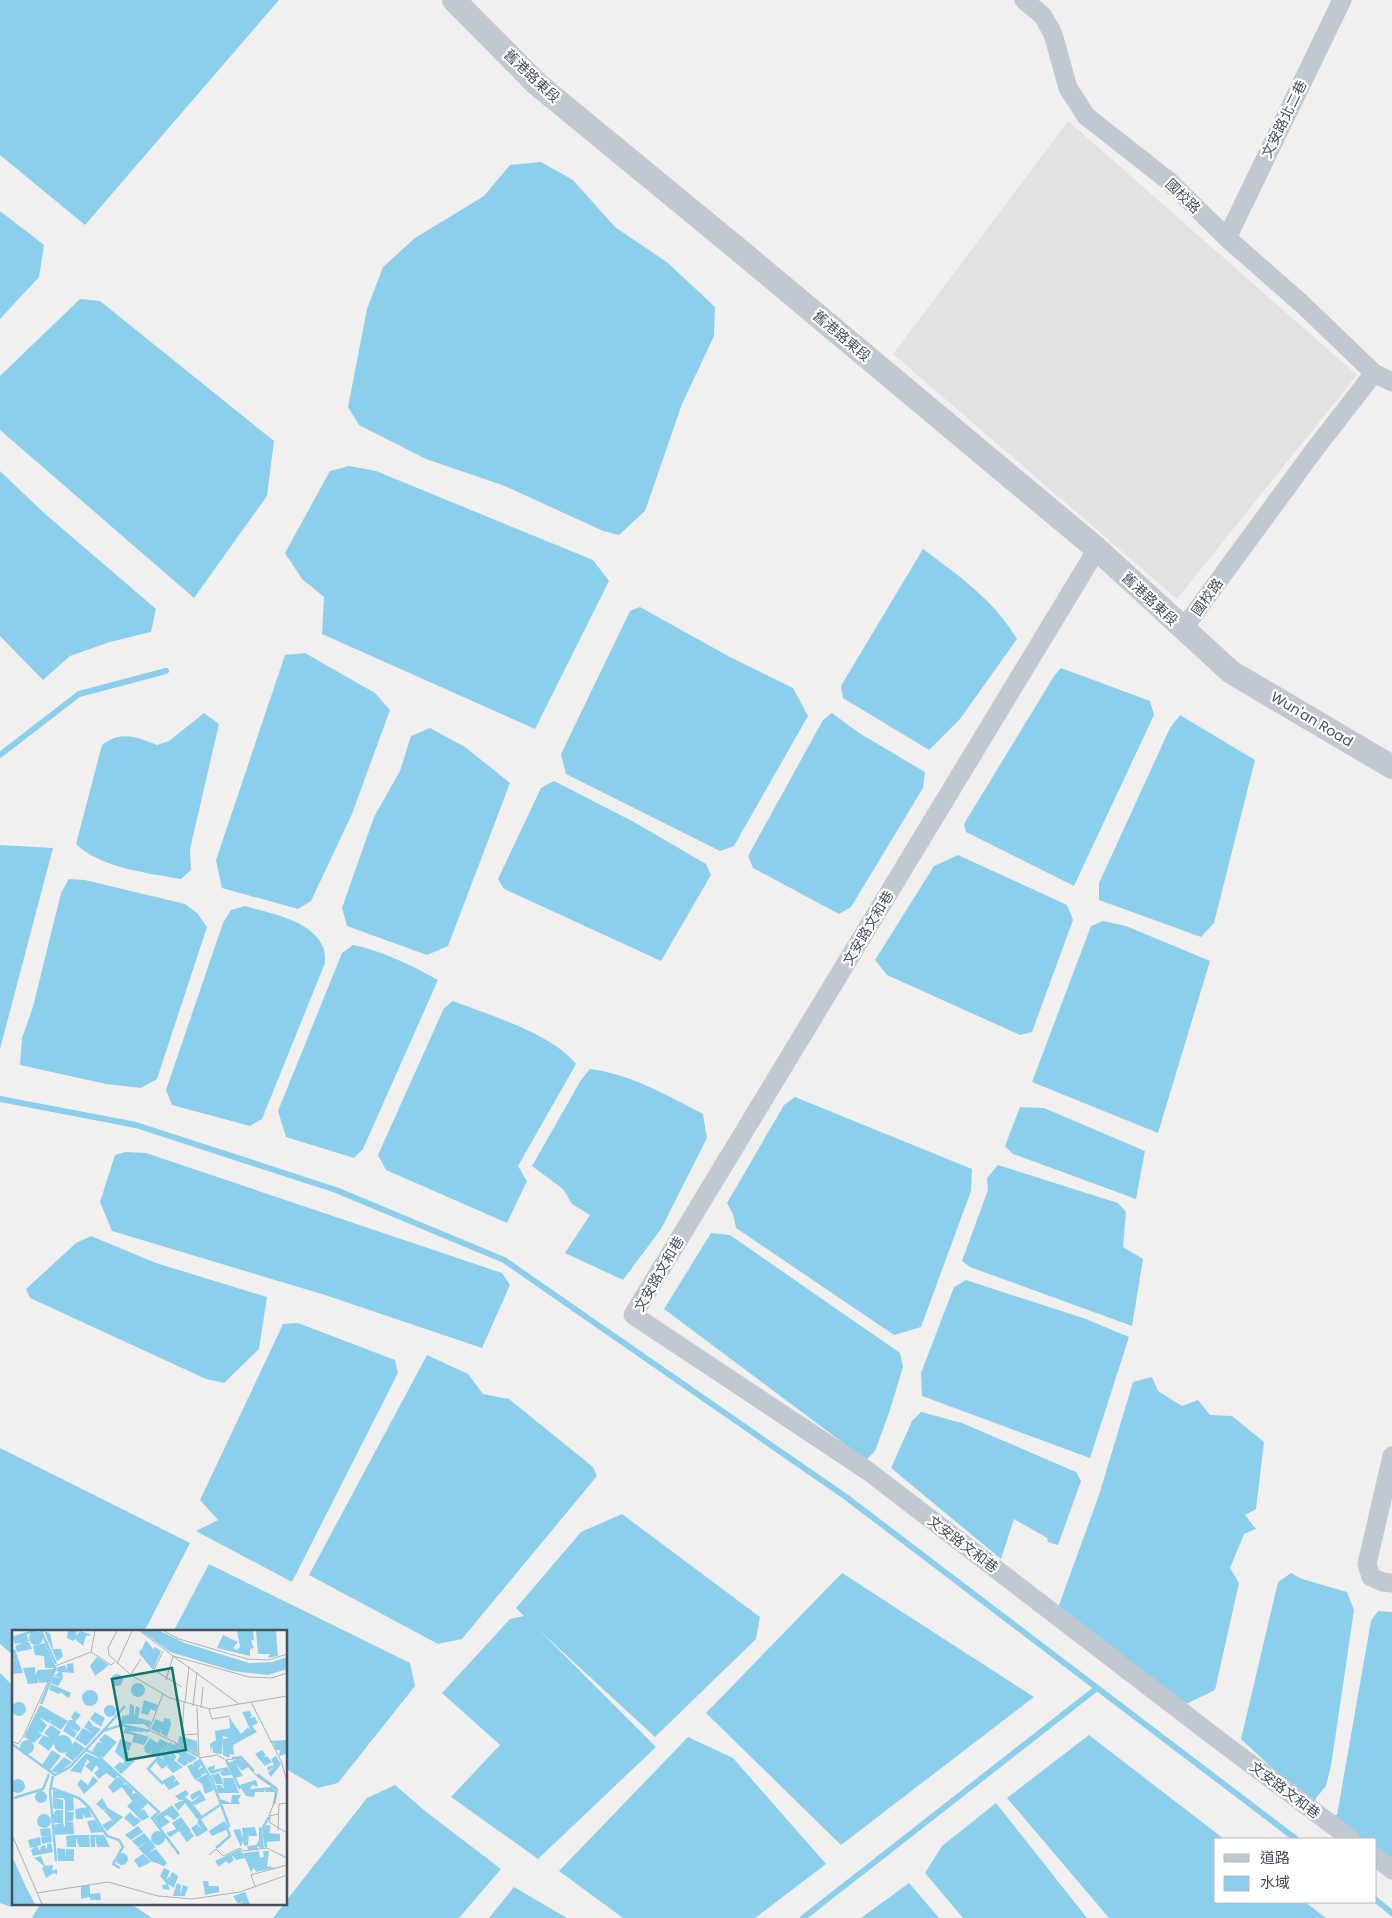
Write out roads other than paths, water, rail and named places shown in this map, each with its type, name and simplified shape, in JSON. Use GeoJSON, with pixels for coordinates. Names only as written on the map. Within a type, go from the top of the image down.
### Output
{"type":"FeatureCollection","features":[{"type":"Feature","properties":{"kind":"street","name":"舊港路東段"},"geometry":{"type":"LineString","coordinates":[[454,0],[537,84],[740,250],[1097,549],[1183,630],[1231,672]]}},
{"type":"Feature","properties":{"kind":"street","name":"國校路"},"geometry":{"type":"LineString","coordinates":[[1024,0],[1043,16],[1053,34],[1068,88],[1086,116],[1170,182],[1227,238],[1301,303],[1374,373],[1392,382]]}},
{"type":"Feature","properties":{"kind":"street","name":"文安路北二巷"},"geometry":{"type":"LineString","coordinates":[[1227,238],[1342,0]]}},
{"type":"Feature","properties":{"kind":"street","name":"國校路"},"geometry":{"type":"LineString","coordinates":[[1183,630],[1315,449],[1374,373]]}},
{"type":"Feature","properties":{"kind":"street","name":"文安路文和巷"},"geometry":{"type":"LineString","coordinates":[[1097,549],[633,1315],[868,1471],[1216,1738],[1351,1838]]}},
{"type":"Feature","properties":{"kind":"street","name":"Wun'an Road"},"geometry":{"type":"LineString","coordinates":[[1231,672],[1392,767]]}},
{"type":"Feature","properties":{"kind":"street"},"geometry":{"type":"LineString","coordinates":[[1392,1456],[1367,1564],[1371,1577],[1383,1582],[1392,1583]]}},
{"type":"Feature","properties":{"kind":"street"},"geometry":{"type":"LineString","coordinates":[[1377,1858],[1392,1870]]}},
{"type":"Feature","properties":{"kind":"water"},"geometry":{"type":"Polygon","coordinates":[[[0,0],[279,0],[85,225],[0,155],[0,0]]]}},
{"type":"Feature","properties":{"kind":"water"},"geometry":{"type":"Polygon","coordinates":[[[541,162],[573,180],[615,227],[668,263],[715,307],[714,336],[682,404],[645,511],[619,535],[603,531],[505,486],[426,459],[359,425],[348,407],[367,309],[383,267],[415,238],[484,196],[510,165],[541,162]]]}},
{"type":"Feature","properties":{"kind":"water"},"geometry":{"type":"Polygon","coordinates":[[[0,211],[44,245],[39,277],[0,319],[0,211]]]}},
{"type":"Feature","properties":{"kind":"water"},"geometry":{"type":"Polygon","coordinates":[[[80,299],[100,301],[274,441],[267,496],[194,598],[0,430],[0,376],[80,299]]]}},
{"type":"Feature","properties":{"kind":"water"},"geometry":{"type":"Polygon","coordinates":[[[349,466],[376,471],[593,560],[609,581],[535,729],[322,634],[324,597],[302,579],[285,553],[330,471],[349,466]]]}},
{"type":"Feature","properties":{"kind":"water"},"geometry":{"type":"Polygon","coordinates":[[[0,471],[44,513],[156,609],[151,632],[110,642],[70,656],[43,680],[0,636],[0,471]]]}},
{"type":"Feature","properties":{"kind":"water"},"geometry":{"type":"Polygon","coordinates":[[[923,549],[975,589],[1008,625],[1017,639],[960,719],[929,750],[843,698],[841,686],[923,549]]]}},
{"type":"Feature","properties":{"kind":"water"},"geometry":{"type":"Polygon","coordinates":[[[640,607],[728,656],[793,688],[808,716],[734,846],[720,851],[566,774],[561,754],[630,611],[640,607]]]}},
{"type":"Feature","properties":{"kind":"water"},"geometry":{"type":"Polygon","coordinates":[[[305,653],[375,693],[390,710],[352,814],[311,901],[298,909],[222,888],[216,860],[285,655],[305,653]]]}},
{"type":"Feature","properties":{"kind":"water"},"geometry":{"type":"Polygon","coordinates":[[[1061,668],[1150,701],[1154,715],[1074,886],[966,832],[964,824],[1054,676],[1061,668]]]}},
{"type":"Feature","properties":{"kind":"water"},"geometry":{"type":"Polygon","coordinates":[[[204,713],[219,724],[190,849],[191,870],[181,879],[139,872],[98,859],[76,844],[102,745],[109,740],[129,736],[157,745],[169,741],[204,713]]]}},
{"type":"Feature","properties":{"kind":"water"},"geometry":{"type":"Polygon","coordinates":[[[832,713],[859,733],[925,772],[923,788],[851,907],[839,914],[753,868],[748,856],[823,720],[832,713]]]}},
{"type":"Feature","properties":{"kind":"water"},"geometry":{"type":"Polygon","coordinates":[[[1180,715],[1255,760],[1214,923],[1201,937],[1099,900],[1099,883],[1170,728],[1180,715]]]}},
{"type":"Feature","properties":{"kind":"water"},"geometry":{"type":"Polygon","coordinates":[[[430,728],[465,747],[510,783],[448,946],[427,955],[347,926],[342,908],[374,817],[400,771],[411,736],[430,728]]]}},
{"type":"Feature","properties":{"kind":"water"},"geometry":{"type":"Polygon","coordinates":[[[554,781],[634,822],[706,864],[711,875],[661,961],[504,889],[498,879],[541,788],[554,781]]]}},
{"type":"Feature","properties":{"kind":"water"},"geometry":{"type":"Polygon","coordinates":[[[0,845],[53,848],[0,1049],[0,845]]]}},
{"type":"Feature","properties":{"kind":"water"},"geometry":{"type":"Polygon","coordinates":[[[958,855],[1067,905],[1073,920],[1032,1032],[1020,1035],[887,975],[875,960],[934,866],[958,855]]]}},
{"type":"Feature","properties":{"kind":"water"},"geometry":{"type":"Polygon","coordinates":[[[69,879],[85,880],[185,904],[197,913],[207,927],[157,1079],[141,1088],[106,1084],[20,1065],[22,1038],[33,1007],[61,893],[69,879]]]}},
{"type":"Feature","properties":{"kind":"water"},"geometry":{"type":"Polygon","coordinates":[[[245,906],[278,915],[300,924],[318,938],[325,953],[325,963],[262,1119],[250,1126],[172,1105],[166,1090],[223,923],[231,910],[245,906]]]}},
{"type":"Feature","properties":{"kind":"water"},"geometry":{"type":"Polygon","coordinates":[[[1103,921],[1126,926],[1210,961],[1158,1133],[1032,1082],[1091,926],[1103,921]]]}},
{"type":"Feature","properties":{"kind":"water"},"geometry":{"type":"Polygon","coordinates":[[[353,945],[397,959],[438,980],[363,1149],[354,1158],[286,1137],[278,1111],[342,953],[353,945]]]}},
{"type":"Feature","properties":{"kind":"water"},"geometry":{"type":"Polygon","coordinates":[[[453,1001],[519,1026],[552,1043],[566,1053],[576,1064],[518,1166],[527,1181],[507,1223],[386,1170],[378,1155],[444,1008],[453,1001]]]}},
{"type":"Feature","properties":{"kind":"water"},"geometry":{"type":"Polygon","coordinates":[[[590,1069],[634,1080],[703,1114],[707,1138],[661,1229],[623,1280],[565,1253],[590,1215],[572,1204],[563,1189],[532,1166],[581,1080],[590,1069]]]}},
{"type":"Feature","properties":{"kind":"water"},"geometry":{"type":"Polygon","coordinates":[[[795,1097],[972,1169],[971,1191],[921,1327],[894,1335],[736,1228],[733,1214],[727,1203],[784,1105],[795,1097]]]}},
{"type":"Feature","properties":{"kind":"water"},"geometry":{"type":"Polygon","coordinates":[[[1020,1107],[1044,1108],[1145,1151],[1136,1199],[1013,1154],[1005,1146],[1020,1107]]]}},
{"type":"Feature","properties":{"kind":"water"},"geometry":{"type":"Polygon","coordinates":[[[125,1152],[146,1153],[502,1273],[510,1285],[482,1348],[325,1295],[112,1231],[100,1202],[115,1155],[125,1152]]]}},
{"type":"Feature","properties":{"kind":"water"},"geometry":{"type":"Polygon","coordinates":[[[998,1165],[1118,1203],[1126,1212],[1123,1247],[1143,1259],[1132,1326],[970,1267],[962,1261],[988,1190],[987,1178],[998,1165]]]}},
{"type":"Feature","properties":{"kind":"water"},"geometry":{"type":"Polygon","coordinates":[[[711,1233],[730,1235],[900,1353],[903,1367],[889,1413],[875,1451],[866,1460],[664,1309],[711,1233]]]}},
{"type":"Feature","properties":{"kind":"water"},"geometry":{"type":"Polygon","coordinates":[[[91,1236],[156,1263],[267,1297],[259,1349],[224,1383],[206,1379],[30,1298],[26,1289],[76,1243],[91,1236]]]}},
{"type":"Feature","properties":{"kind":"water"},"geometry":{"type":"Polygon","coordinates":[[[966,1280],[1086,1319],[1129,1337],[1090,1458],[922,1396],[921,1373],[954,1287],[966,1280]]]}},
{"type":"Feature","properties":{"kind":"water"},"geometry":{"type":"Polygon","coordinates":[[[298,1323],[395,1360],[398,1373],[292,1582],[196,1531],[218,1520],[200,1500],[283,1324],[298,1323]]]}},
{"type":"Feature","properties":{"kind":"water"},"geometry":{"type":"Polygon","coordinates":[[[427,1355],[468,1374],[483,1394],[509,1399],[593,1467],[597,1476],[462,1639],[438,1644],[309,1575],[427,1355]]]}},
{"type":"Feature","properties":{"kind":"water"},"geometry":{"type":"Polygon","coordinates":[[[1152,1377],[1158,1391],[1182,1406],[1198,1400],[1210,1415],[1232,1416],[1264,1442],[1256,1509],[1245,1515],[1256,1529],[1244,1534],[1230,1568],[1239,1583],[1215,1690],[1186,1704],[1058,1608],[1099,1495],[1133,1382],[1152,1377]]]}},
{"type":"Feature","properties":{"kind":"water"},"geometry":{"type":"Polygon","coordinates":[[[921,1412],[962,1423],[1076,1472],[1081,1481],[1058,1545],[1048,1542],[1047,1538],[1014,1519],[1001,1559],[891,1468],[912,1421],[921,1412]]]}},
{"type":"Feature","properties":{"kind":"water"},"geometry":{"type":"Polygon","coordinates":[[[0,1448],[190,1543],[145,1630],[12,1630],[12,1654],[0,1644],[0,1448]]]}},
{"type":"Feature","properties":{"kind":"water"},"geometry":{"type":"Polygon","coordinates":[[[622,1514],[760,1617],[756,1639],[655,1737],[539,1630],[656,1747],[538,1859],[451,1797],[500,1745],[442,1693],[510,1619],[524,1616],[516,1608],[581,1532],[622,1514]]]}},
{"type":"Feature","properties":{"kind":"water"},"geometry":{"type":"Polygon","coordinates":[[[209,1564],[410,1663],[415,1686],[338,1783],[318,1788],[288,1770],[288,1630],[174,1630],[209,1564]]]}},
{"type":"Feature","properties":{"kind":"water"},"geometry":{"type":"Polygon","coordinates":[[[842,1573],[1034,1697],[841,1845],[706,1713],[842,1573]]]}},
{"type":"Feature","properties":{"kind":"water"},"geometry":{"type":"Polygon","coordinates":[[[1291,1573],[1302,1579],[1347,1592],[1354,1610],[1331,1766],[1326,1786],[1316,1798],[1315,1808],[1241,1739],[1278,1582],[1291,1573]]]}},
{"type":"Feature","properties":{"kind":"water"},"geometry":{"type":"Polygon","coordinates":[[[1378,1611],[1392,1612],[1392,1862],[1377,1851],[1377,1838],[1360,1838],[1327,1815],[1337,1815],[1371,1621],[1378,1611]]]}},
{"type":"Feature","properties":{"kind":"water"},"geometry":{"type":"Polygon","coordinates":[[[0,1673],[12,1685],[12,1905],[11,1907],[0,1903],[0,1673]]]}},
{"type":"Feature","properties":{"kind":"water"},"geometry":{"type":"Polygon","coordinates":[[[1089,1735],[1223,1838],[1214,1838],[1214,1903],[1306,1903],[1326,1918],[1109,1918],[1007,1798],[1089,1735]]]}},
{"type":"Feature","properties":{"kind":"water"},"geometry":{"type":"Polygon","coordinates":[[[688,1737],[733,1758],[826,1864],[755,1918],[623,1918],[559,1871],[688,1737]]]}},
{"type":"Feature","properties":{"kind":"water"},"geometry":{"type":"Polygon","coordinates":[[[395,1785],[425,1811],[501,1869],[459,1918],[273,1918],[282,1906],[288,1906],[288,1898],[367,1798],[395,1785]]]}},
{"type":"Feature","properties":{"kind":"water"},"geometry":{"type":"Polygon","coordinates":[[[996,1803],[1087,1918],[963,1918],[925,1873],[942,1846],[996,1803]]]}},
{"type":"Feature","properties":{"kind":"water"},"geometry":{"type":"Polygon","coordinates":[[[909,1883],[939,1918],[861,1918],[909,1883]]]}},
{"type":"Feature","properties":{"kind":"water"},"geometry":{"type":"Polygon","coordinates":[[[514,1887],[567,1918],[489,1918],[514,1887]]]}},
{"type":"Feature","properties":{"kind":"water"},"geometry":{"type":"Polygon","coordinates":[[[39,1906],[134,1906],[152,1918],[32,1918],[39,1906]]]}},
{"type":"Feature","properties":{"kind":"waterway"},"geometry":{"type":"LineString","coordinates":[[0,755],[79,694],[166,671]]}},
{"type":"Feature","properties":{"kind":"waterway"},"geometry":{"type":"LineString","coordinates":[[0,1099],[136,1125],[336,1190],[504,1260],[846,1497],[1295,1838]]}},
{"type":"Feature","properties":{"kind":"waterway"},"geometry":{"type":"LineString","coordinates":[[803,1918],[1097,1688]]}},
{"type":"Feature","properties":{"kind":"waterway"},"geometry":{"type":"LineString","coordinates":[[1377,1901],[1392,1913]]}}]}
